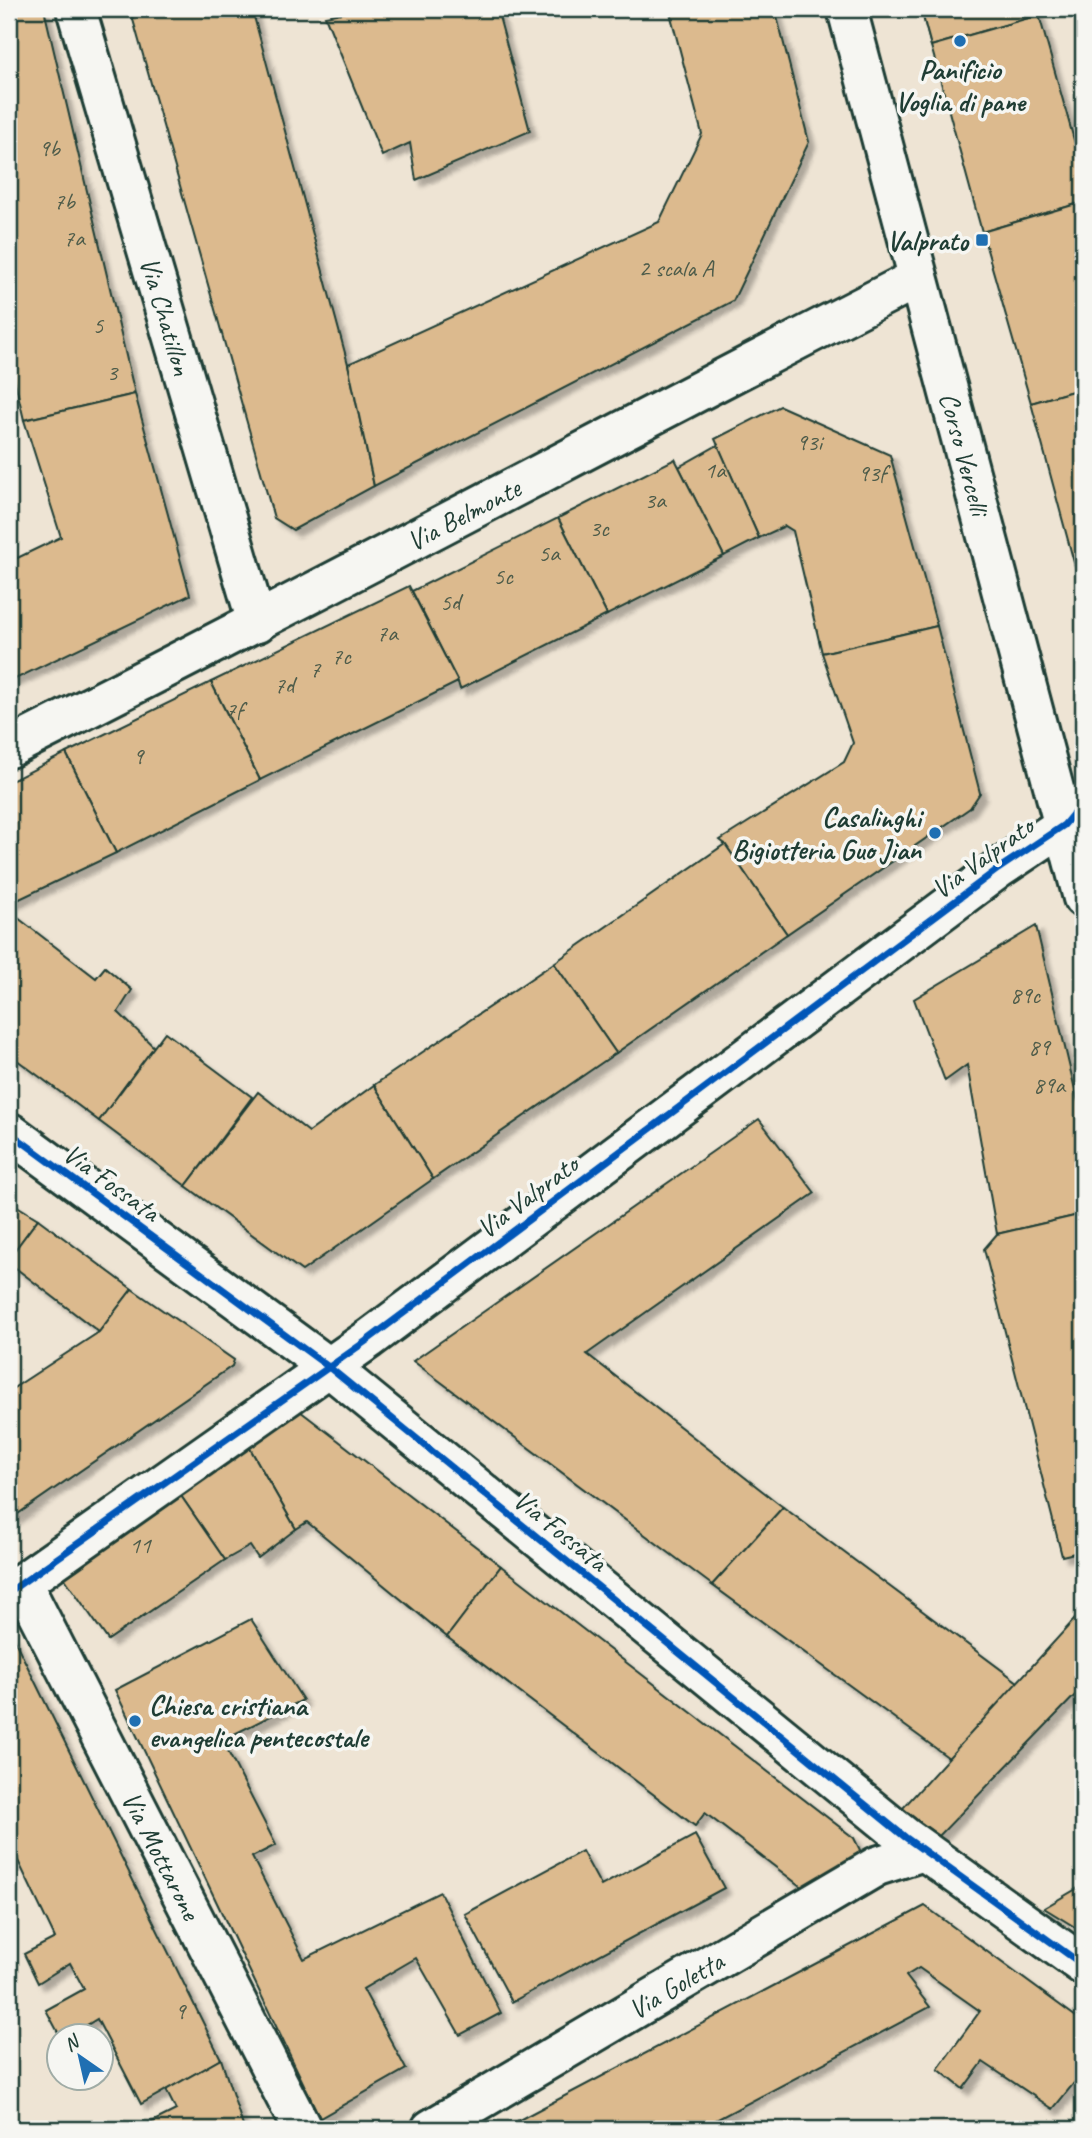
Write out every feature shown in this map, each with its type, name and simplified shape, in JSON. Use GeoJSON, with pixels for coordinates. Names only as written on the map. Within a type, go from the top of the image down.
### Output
{"type":"FeatureCollection","features":[{"type":"Feature","properties":{"kind":"street","name":"Via Chatillon"},"geometry":{"type":"LineString","coordinates":[[76,9],[257,623]]}},
{"type":"Feature","properties":{"kind":"street","name":"Corso Vercelli"},"geometry":{"type":"LineString","coordinates":[[847,9],[918,278],[1077,816],[1083,898]]}},
{"type":"Feature","properties":{"kind":"street","name":"Via Belmonte"},"geometry":{"type":"LineString","coordinates":[[9,748],[257,623],[918,278]]}},
{"type":"Feature","properties":{"kind":"street","name":"Via Valprato"},"geometry":{"type":"LineString","coordinates":[[15,1587],[330,1368],[988,876],[1077,816]]}},
{"type":"Feature","properties":{"kind":"street","name":"Via Fossata"},"geometry":{"type":"LineString","coordinates":[[9,1132],[330,1368],[905,1837],[1083,1965]]}},
{"type":"Feature","properties":{"kind":"street","name":"Via Mottarone"},"geometry":{"type":"LineString","coordinates":[[15,1587],[302,2129]]}},
{"type":"Feature","properties":{"kind":"street","name":"Via Goletta"},"geometry":{"type":"LineString","coordinates":[[431,2129],[877,1866],[924,1851]]}},
{"type":"Feature","properties":{"kind":"building"},"geometry":{"type":"Polygon","coordinates":[[[9,9],[44,9],[135,394],[24,420],[9,356],[9,9]]]}},
{"type":"Feature","properties":{"kind":"building"},"geometry":{"type":"Polygon","coordinates":[[[130,9],[252,9],[348,364],[374,486],[293,530],[274,518],[130,9]]]}},
{"type":"Feature","properties":{"kind":"building"},"geometry":{"type":"Polygon","coordinates":[[[364,9],[497,9],[530,131],[416,180],[410,143],[382,156],[325,16],[364,9]]]}},
{"type":"Feature","properties":{"kind":"building"},"geometry":{"type":"Polygon","coordinates":[[[669,9],[775,9],[809,142],[733,301],[374,486],[348,364],[659,222],[702,134],[669,9]]]}},
{"type":"Feature","properties":{"kind":"building"},"geometry":{"type":"Polygon","coordinates":[[[921,9],[1037,9],[1039,15],[931,46],[921,9]]]}},
{"type":"Feature","properties":{"kind":"building"},"geometry":{"type":"Polygon","coordinates":[[[921,9],[1037,9],[1039,15],[931,46],[921,9]]]}},
{"type":"Feature","properties":{"kind":"building"},"geometry":{"type":"Polygon","coordinates":[[[1039,15],[1083,172],[1083,202],[982,232],[931,46],[1039,15]]]}},
{"type":"Feature","properties":{"kind":"building"},"geometry":{"type":"Polygon","coordinates":[[[1083,202],[1083,388],[1031,403],[982,232],[1083,202]]]}},
{"type":"Feature","properties":{"kind":"building"},"geometry":{"type":"Polygon","coordinates":[[[1083,388],[1083,596],[1031,403],[1083,388]]]}},
{"type":"Feature","properties":{"kind":"building"},"geometry":{"type":"Polygon","coordinates":[[[135,394],[190,595],[9,682],[9,562],[61,537],[24,420],[135,394]]]}},
{"type":"Feature","properties":{"kind":"building"},"geometry":{"type":"Polygon","coordinates":[[[780,406],[890,455],[937,626],[822,653],[793,531],[785,526],[759,538],[715,439],[780,406]]]}},
{"type":"Feature","properties":{"kind":"building"},"geometry":{"type":"Polygon","coordinates":[[[718,445],[759,538],[724,556],[679,467],[718,445]]]}},
{"type":"Feature","properties":{"kind":"building"},"geometry":{"type":"Polygon","coordinates":[[[675,459],[724,556],[607,615],[558,518],[675,459]]]}},
{"type":"Feature","properties":{"kind":"building"},"geometry":{"type":"Polygon","coordinates":[[[558,518],[607,615],[460,689],[412,591],[558,518]]]}},
{"type":"Feature","properties":{"kind":"building"},"geometry":{"type":"Polygon","coordinates":[[[409,586],[458,682],[260,780],[211,682],[409,586]]]}},
{"type":"Feature","properties":{"kind":"building"},"geometry":{"type":"Polygon","coordinates":[[[937,626],[980,793],[970,808],[787,934],[720,840],[844,762],[853,743],[822,653],[937,626]]]}},
{"type":"Feature","properties":{"kind":"building"},"geometry":{"type":"Polygon","coordinates":[[[211,682],[260,780],[116,853],[66,753],[211,682]]]}},
{"type":"Feature","properties":{"kind":"building"},"geometry":{"type":"Polygon","coordinates":[[[66,753],[116,853],[11,903],[9,909],[9,782],[66,753]]]}},
{"type":"Feature","properties":{"kind":"building"},"geometry":{"type":"Polygon","coordinates":[[[725,844],[787,934],[616,1053],[554,963],[725,844]]]}},
{"type":"Feature","properties":{"kind":"building"},"geometry":{"type":"Polygon","coordinates":[[[9,911],[96,978],[105,967],[132,990],[118,1012],[154,1047],[99,1121],[9,1054],[9,911]]]}},
{"type":"Feature","properties":{"kind":"building"},"geometry":{"type":"Polygon","coordinates":[[[1036,926],[1083,1123],[1083,1214],[997,1234],[967,1065],[945,1081],[914,999],[1036,926]]]}},
{"type":"Feature","properties":{"kind":"building"},"geometry":{"type":"Polygon","coordinates":[[[554,963],[616,1053],[433,1179],[374,1085],[554,963]]]}},
{"type":"Feature","properties":{"kind":"building"},"geometry":{"type":"Polygon","coordinates":[[[165,1032],[252,1097],[186,1186],[99,1121],[165,1032]]]}},
{"type":"Feature","properties":{"kind":"building"},"geometry":{"type":"Polygon","coordinates":[[[374,1085],[433,1179],[302,1271],[186,1186],[258,1092],[309,1132],[374,1085]]]}},
{"type":"Feature","properties":{"kind":"building"},"geometry":{"type":"Polygon","coordinates":[[[759,1119],[815,1193],[587,1354],[783,1507],[712,1585],[413,1361],[759,1119]]]}},
{"type":"Feature","properties":{"kind":"building"},"geometry":{"type":"Polygon","coordinates":[[[9,1201],[38,1219],[9,1258],[9,1201]]]}},
{"type":"Feature","properties":{"kind":"building"},"geometry":{"type":"Polygon","coordinates":[[[1083,1214],[1083,1551],[1062,1556],[984,1249],[997,1234],[1083,1214]]]}},
{"type":"Feature","properties":{"kind":"building"},"geometry":{"type":"Polygon","coordinates":[[[38,1219],[132,1289],[99,1332],[9,1263],[9,1258],[38,1219]]]}},
{"type":"Feature","properties":{"kind":"building"},"geometry":{"type":"Polygon","coordinates":[[[132,1289],[234,1360],[232,1366],[9,1520],[9,1391],[99,1332],[132,1289]]]}},
{"type":"Feature","properties":{"kind":"building"},"geometry":{"type":"Polygon","coordinates":[[[300,1411],[501,1566],[447,1637],[307,1522],[296,1529],[248,1445],[300,1411]]]}},
{"type":"Feature","properties":{"kind":"building"},"geometry":{"type":"Polygon","coordinates":[[[248,1445],[296,1529],[258,1558],[250,1546],[225,1560],[179,1493],[248,1445]]]}},
{"type":"Feature","properties":{"kind":"building"},"geometry":{"type":"Polygon","coordinates":[[[179,1493],[225,1560],[108,1640],[61,1573],[179,1493]]]}},
{"type":"Feature","properties":{"kind":"building"},"geometry":{"type":"Polygon","coordinates":[[[783,1507],[1019,1683],[949,1758],[712,1585],[783,1507]]]}},
{"type":"Feature","properties":{"kind":"building"},"geometry":{"type":"Polygon","coordinates":[[[501,1566],[854,1838],[862,1854],[804,1889],[705,1813],[695,1826],[447,1637],[501,1566]]]}},
{"type":"Feature","properties":{"kind":"building"},"geometry":{"type":"Polygon","coordinates":[[[1083,1610],[1083,1687],[939,1836],[902,1809],[1083,1610]]]}},
{"type":"Feature","properties":{"kind":"building"},"geometry":{"type":"Polygon","coordinates":[[[251,1619],[303,1700],[222,1740],[276,1845],[252,1857],[304,1959],[440,1892],[501,2013],[460,2035],[416,1958],[363,1989],[406,2069],[320,2118],[115,1690],[251,1619]]]}},
{"type":"Feature","properties":{"kind":"building"},"geometry":{"type":"Polygon","coordinates":[[[12,1635],[221,2059],[141,2104],[116,2056],[116,2022],[99,2022],[97,2019],[92,2022],[52,2022],[46,2010],[84,1989],[70,1963],[38,1983],[24,1954],[55,1938],[9,1842],[9,1637],[12,1635]]]}},
{"type":"Feature","properties":{"kind":"building"},"geometry":{"type":"Polygon","coordinates":[[[695,1835],[724,1888],[512,2002],[465,1914],[582,1851],[601,1886],[695,1835]]]}},
{"type":"Feature","properties":{"kind":"building"},"geometry":{"type":"Polygon","coordinates":[[[1083,1885],[1083,1932],[1044,1908],[1083,1885]]]}},
{"type":"Feature","properties":{"kind":"building"},"geometry":{"type":"Polygon","coordinates":[[[925,1906],[1083,2022],[1083,2072],[1053,2109],[983,2062],[963,2089],[938,2069],[980,2011],[919,1968],[906,1976],[930,2007],[699,2129],[502,2129],[925,1906]]]}},
{"type":"Feature","properties":{"kind":"building"},"geometry":{"type":"Polygon","coordinates":[[[221,2059],[244,2129],[138,2129],[176,2110],[166,2090],[221,2059]]]}},
{"type":"Feature","properties":{"kind":"cycle path"},"geometry":{"type":"LineString","coordinates":[[9,1592],[369,1339],[998,869],[1064,825],[1083,802]]}},
{"type":"Feature","properties":{"kind":"cycle path"},"geometry":{"type":"LineString","coordinates":[[9,1132],[330,1368],[905,1837],[1083,1965]]}},
{"type":"Feature","properties":{"kind":"place","name":"Panificio Voglia di pane"},"geometry":{"type":"Point","coordinates":[960,41]}},
{"type":"Feature","properties":{"kind":"place","name":"Valprato"},"geometry":{"type":"Point","coordinates":[982,240]}},
{"type":"Feature","properties":{"kind":"place","name":"Casalinghi Bigiotteria Guo Jian"},"geometry":{"type":"Point","coordinates":[935,833]}},
{"type":"Feature","properties":{"kind":"place","name":"Chiesa cristiana evangelica pentecostale"},"geometry":{"type":"Point","coordinates":[135,1721]}}]}
